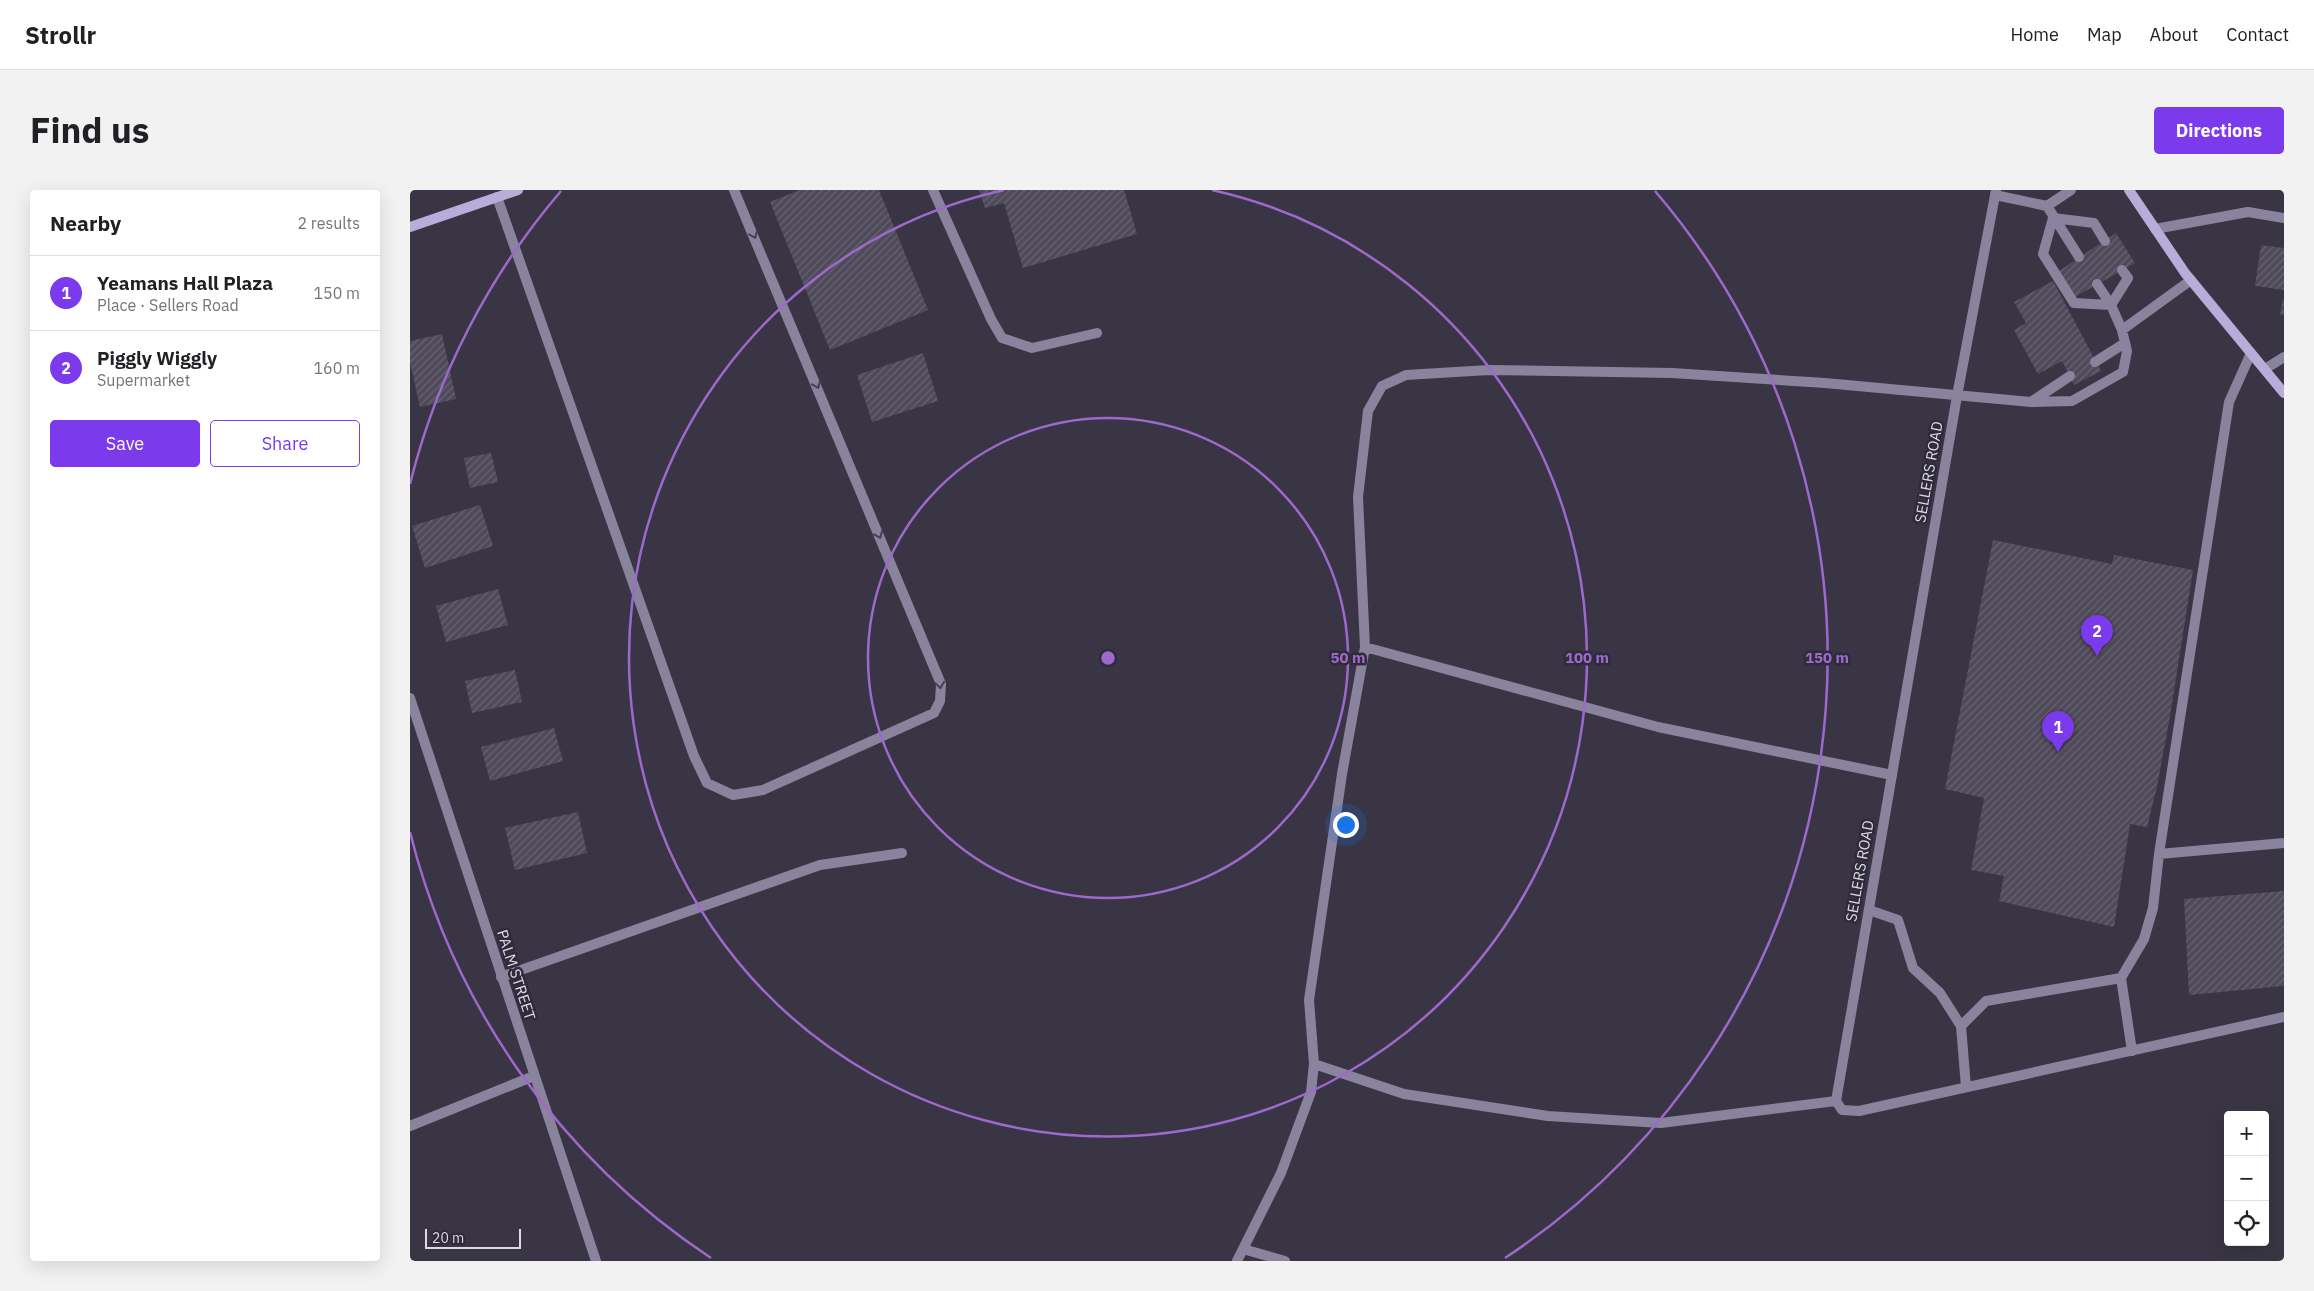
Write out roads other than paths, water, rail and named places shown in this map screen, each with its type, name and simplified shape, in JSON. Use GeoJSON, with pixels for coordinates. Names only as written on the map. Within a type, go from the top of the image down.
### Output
{"type":"FeatureCollection","features":[{"type":"Feature","properties":{"kind":"street"},"geometry":{"type":"LineString","coordinates":[[410,227],[518,190]]}},
{"type":"Feature","properties":{"kind":"street"},"geometry":{"type":"LineString","coordinates":[[497,197],[694,756],[708,783],[733,795],[763,790],[934,713],[940,701],[942,684],[734,190]]}},
{"type":"Feature","properties":{"kind":"street"},"geometry":{"type":"LineString","coordinates":[[933,190],[991,320],[1002,338],[1032,348],[1096,333]]}},
{"type":"Feature","properties":{"kind":"street"},"geometry":{"type":"LineString","coordinates":[[2047,206],[2071,190]]}},
{"type":"Feature","properties":{"kind":"street"},"geometry":{"type":"LineString","coordinates":[[2129,190],[2191,280],[2284,393]]}},
{"type":"Feature","properties":{"kind":"street"},"geometry":{"type":"LineString","coordinates":[[1996,192],[2047,206],[2079,257]]}},
{"type":"Feature","properties":{"kind":"street","name":"SELLERS ROAD"},"geometry":{"type":"LineString","coordinates":[[1836,1101],[1957,396],[1996,192]]}},
{"type":"Feature","properties":{"kind":"street"},"geometry":{"type":"LineString","coordinates":[[2155,229],[2248,212],[2284,218]]}},
{"type":"Feature","properties":{"kind":"street"},"geometry":{"type":"LineString","coordinates":[[2053,218],[2094,223],[2105,240]]}},
{"type":"Feature","properties":{"kind":"street"},"geometry":{"type":"LineString","coordinates":[[2053,218],[2043,254],[2074,303],[2111,304]]}},
{"type":"Feature","properties":{"kind":"street"},"geometry":{"type":"LineString","coordinates":[[2111,304],[2128,278],[2122,270]]}},
{"type":"Feature","properties":{"kind":"street"},"geometry":{"type":"LineString","coordinates":[[2122,330],[2191,280]]}},
{"type":"Feature","properties":{"kind":"street"},"geometry":{"type":"LineString","coordinates":[[1237,1261],[1281,1173],[1311,1092],[1314,1064],[1309,1000],[1342,774],[1365,647],[1358,497],[1368,411],[1382,386],[1406,375],[1490,370],[1672,373],[1825,383],[2031,402],[2072,401],[2123,372],[2127,350],[2122,330],[2111,304],[2097,284]]}},
{"type":"Feature","properties":{"kind":"street"},"geometry":{"type":"LineString","coordinates":[[2095,362],[2125,343]]}},
{"type":"Feature","properties":{"kind":"street"},"geometry":{"type":"LineString","coordinates":[[2132,1051],[2121,978],[2144,939],[2153,908],[2159,854],[2229,402],[2251,353]]}},
{"type":"Feature","properties":{"kind":"street"},"geometry":{"type":"LineString","coordinates":[[2265,369],[2284,357]]}},
{"type":"Feature","properties":{"kind":"street"},"geometry":{"type":"LineString","coordinates":[[2031,402],[2070,376]]}},
{"type":"Feature","properties":{"kind":"street"},"geometry":{"type":"LineString","coordinates":[[1365,647],[1658,727],[1892,775]]}},
{"type":"Feature","properties":{"kind":"street","name":"PALM STREET"},"geometry":{"type":"LineString","coordinates":[[410,698],[596,1261]]}},
{"type":"Feature","properties":{"kind":"street"},"geometry":{"type":"LineString","coordinates":[[2159,854],[2284,843]]}},
{"type":"Feature","properties":{"kind":"street"},"geometry":{"type":"LineString","coordinates":[[501,977],[820,865],[902,853]]}},
{"type":"Feature","properties":{"kind":"street"},"geometry":{"type":"LineString","coordinates":[[1869,910],[1898,920],[1913,968],[1940,993],[1961,1026],[1966,1088]]}},
{"type":"Feature","properties":{"kind":"street"},"geometry":{"type":"LineString","coordinates":[[1961,1026],[1986,1001],[2121,978]]}},
{"type":"Feature","properties":{"kind":"street"},"geometry":{"type":"LineString","coordinates":[[1314,1064],[1404,1094],[1548,1116],[1662,1123],[1836,1101],[1842,1110],[1859,1111],[2284,1017]]}},
{"type":"Feature","properties":{"kind":"street"},"geometry":{"type":"LineString","coordinates":[[410,1126],[534,1076]]}},
{"type":"Feature","properties":{"kind":"street"},"geometry":{"type":"LineString","coordinates":[[1243,1249],[1285,1261]]}},
{"type":"Feature","properties":{"kind":"place","name":"Piggly Wiggly"},"geometry":{"type":"Point","coordinates":[2097,656]}},
{"type":"Feature","properties":{"kind":"place","name":"Yeamans Hall Plaza"},"geometry":{"type":"Point","coordinates":[2058,752]}}]}
